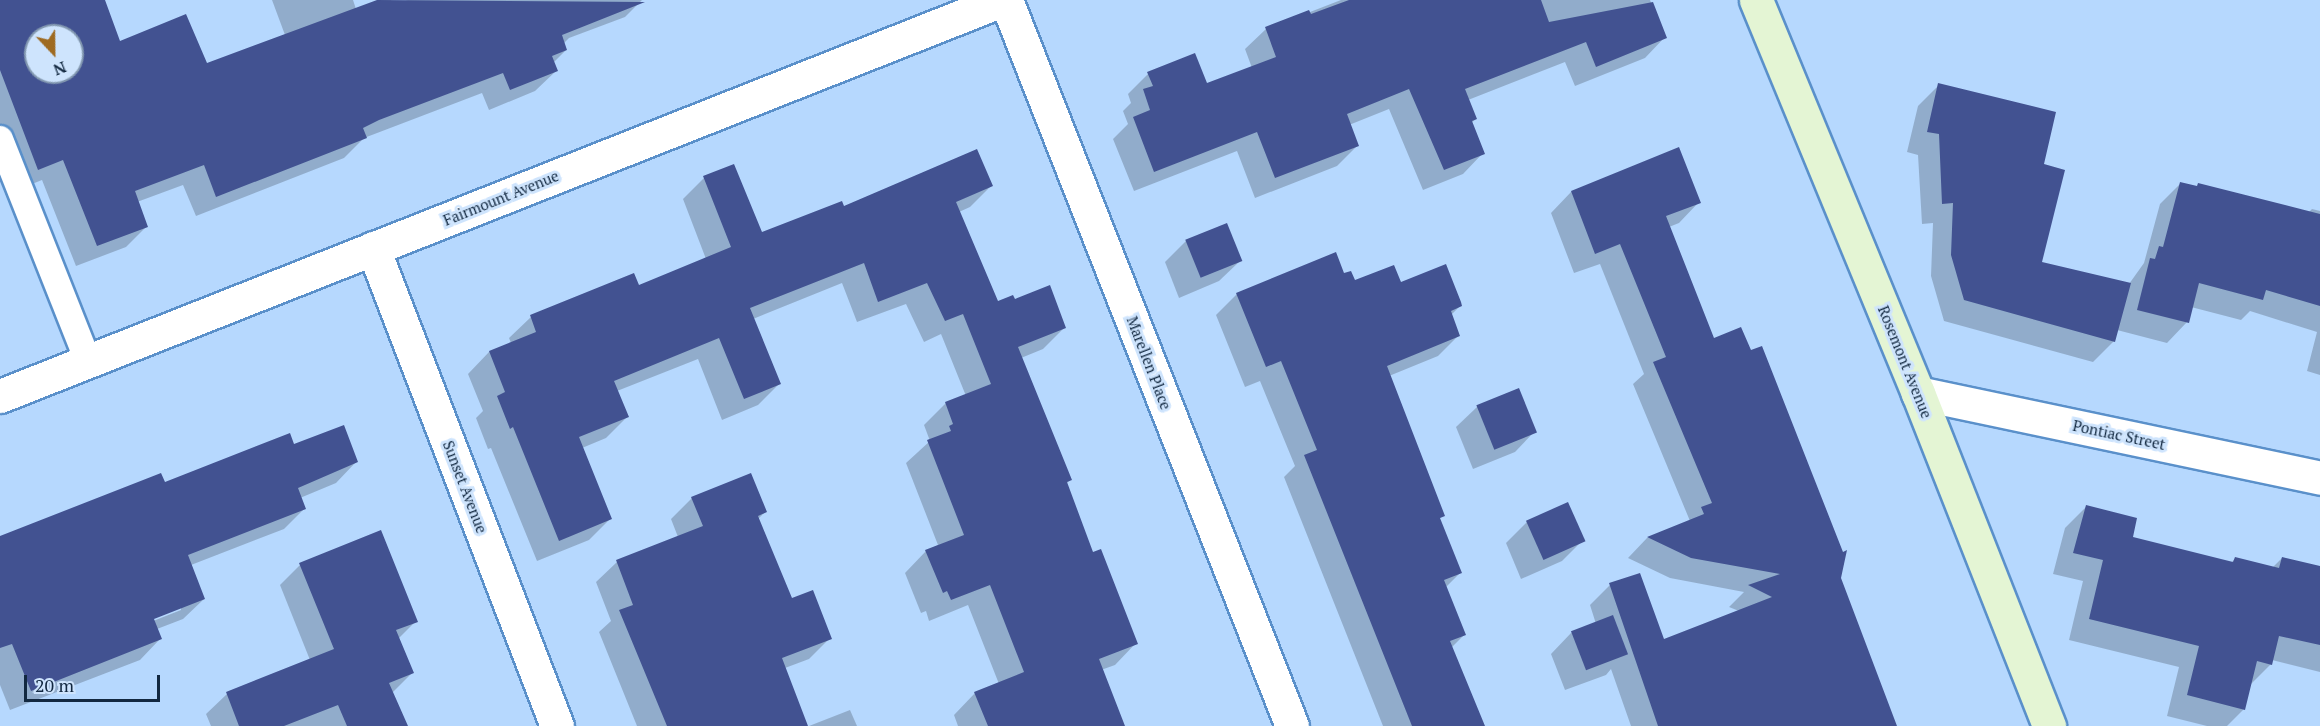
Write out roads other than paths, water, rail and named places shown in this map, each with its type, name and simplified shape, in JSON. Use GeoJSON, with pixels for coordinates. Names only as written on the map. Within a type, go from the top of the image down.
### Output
{"type":"FeatureCollection","features":[{"type":"Feature","properties":{"kind":"street","name":"Fairmount Avenue"},"geometry":{"type":"LineString","coordinates":[[0,396],[1002,0]]}},
{"type":"Feature","properties":{"kind":"street","name":"Marellen Place"},"geometry":{"type":"LineString","coordinates":[[1006,0],[1292,726]]}},
{"type":"Feature","properties":{"kind":"street","name":"Rosemont Avenue"},"geometry":{"type":"LineString","coordinates":[[1756,0],[1918,393],[2049,726]]}},
{"type":"Feature","properties":{"kind":"street","name":"Sunset Avenue"},"geometry":{"type":"LineString","coordinates":[[373,248],[557,726]]}},
{"type":"Feature","properties":{"kind":"street","name":"Pontiac Street"},"geometry":{"type":"LineString","coordinates":[[1918,393],[2320,478]]}},
{"type":"Feature","properties":{"kind":"lane"},"geometry":{"type":"LineString","coordinates":[[0,139],[88,361]]}}]}
